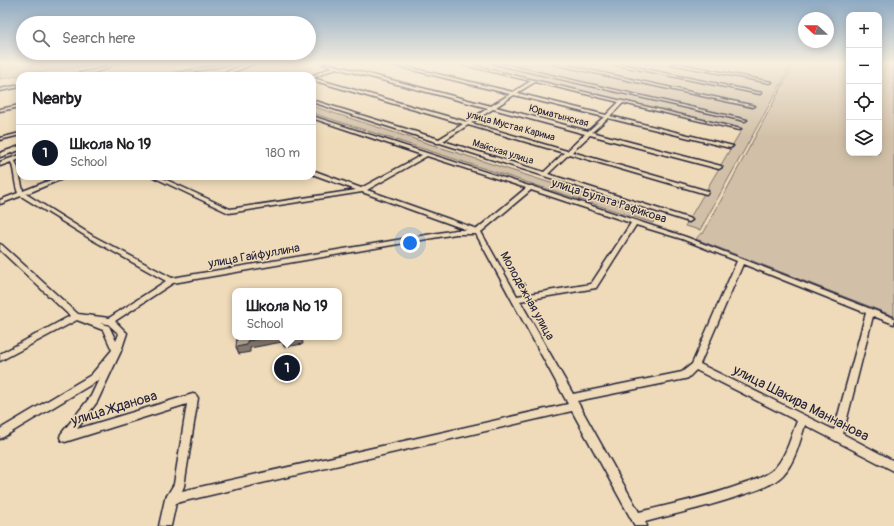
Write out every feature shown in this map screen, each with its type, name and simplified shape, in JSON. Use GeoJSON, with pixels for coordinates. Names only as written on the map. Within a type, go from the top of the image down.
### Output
{"type":"FeatureCollection","features":[{"type":"Feature","properties":{"kind":"street","name":"улица Мустая Карима"},"geometry":{"type":"LineString","coordinates":[[347,89],[706,192]]}},
{"type":"Feature","properties":{"kind":"street","name":"Юрматынская"},"geometry":{"type":"LineString","coordinates":[[419,89],[719,167]]}},
{"type":"Feature","properties":{"kind":"street"},"geometry":{"type":"LineString","coordinates":[[491,89],[730,146]]}},
{"type":"Feature","properties":{"kind":"street"},"geometry":{"type":"LineString","coordinates":[[438,142],[522,89]]}},
{"type":"Feature","properties":{"kind":"street"},"geometry":{"type":"LineString","coordinates":[[566,89],[739,129]]}},
{"type":"Feature","properties":{"kind":"street"},"geometry":{"type":"LineString","coordinates":[[605,89],[745,120]]}},
{"type":"Feature","properties":{"kind":"street"},"geometry":{"type":"LineString","coordinates":[[671,89],[753,106]]}},
{"type":"Feature","properties":{"kind":"street"},"geometry":{"type":"LineString","coordinates":[[738,89],[760,93]]}},
{"type":"Feature","properties":{"kind":"street","name":"Майская улица"},"geometry":{"type":"LineString","coordinates":[[316,102],[689,220]]}},
{"type":"Feature","properties":{"kind":"street"},"geometry":{"type":"LineString","coordinates":[[545,174],[622,102]]}},
{"type":"Feature","properties":{"kind":"street"},"geometry":{"type":"LineString","coordinates":[[0,110],[16,107]]}},
{"type":"Feature","properties":{"kind":"street","name":"улица Булата Рафикова"},"geometry":{"type":"LineString","coordinates":[[316,118],[684,238],[894,321]]}},
{"type":"Feature","properties":{"kind":"street"},"geometry":{"type":"LineString","coordinates":[[0,139],[16,135]]}},
{"type":"Feature","properties":{"kind":"street"},"geometry":{"type":"LineString","coordinates":[[0,155],[16,149]]}},
{"type":"Feature","properties":{"kind":"street"},"geometry":{"type":"LineString","coordinates":[[163,180],[229,211],[360,191],[428,154]]}},
{"type":"Feature","properties":{"kind":"street"},"geometry":{"type":"LineString","coordinates":[[0,164],[16,158]]}},
{"type":"Feature","properties":{"kind":"street"},"geometry":{"type":"LineString","coordinates":[[12,160],[16,165]]}},
{"type":"Feature","properties":{"kind":"street"},"geometry":{"type":"LineString","coordinates":[[316,174],[360,191],[478,232],[531,187]]}},
{"type":"Feature","properties":{"kind":"street"},"geometry":{"type":"LineString","coordinates":[[17,180],[18,188],[22,194],[91,237],[171,281],[110,321]]}},
{"type":"Feature","properties":{"kind":"street"},"geometry":{"type":"LineString","coordinates":[[0,202],[56,180]]}},
{"type":"Feature","properties":{"kind":"street"},"geometry":{"type":"LineString","coordinates":[[515,299],[593,286],[635,222]]}},
{"type":"Feature","properties":{"kind":"street","name":"улица Гайфуллина"},"geometry":{"type":"LineString","coordinates":[[171,281],[456,232],[478,232]]}},
{"type":"Feature","properties":{"kind":"street","name":"Молодёжная улица"},"geometry":{"type":"LineString","coordinates":[[478,232],[638,522]]}},
{"type":"Feature","properties":{"kind":"street"},"geometry":{"type":"LineString","coordinates":[[0,246],[76,317],[106,328],[116,352]]}},
{"type":"Feature","properties":{"kind":"street"},"geometry":{"type":"LineString","coordinates":[[165,526],[171,499],[685,375],[695,366],[741,260]]}},
{"type":"Feature","properties":{"kind":"street"},"geometry":{"type":"LineString","coordinates":[[837,436],[870,311]]}},
{"type":"Feature","properties":{"kind":"street"},"geometry":{"type":"LineString","coordinates":[[0,358],[76,317],[110,321],[123,333],[116,352],[94,378],[0,434]]}},
{"type":"Feature","properties":{"kind":"street","name":"улица Жданова"},"geometry":{"type":"LineString","coordinates":[[116,352],[94,399],[65,437],[193,398],[179,486],[171,499]]}},
{"type":"Feature","properties":{"kind":"street","name":"улица Шакира Маннанова"},"geometry":{"type":"LineString","coordinates":[[695,366],[802,418],[894,466]]}},
{"type":"Feature","properties":{"kind":"street"},"geometry":{"type":"LineString","coordinates":[[638,522],[756,486],[778,472],[787,458],[802,418]]}},
{"type":"Feature","properties":{"kind":"shaded area"},"geometry":{"type":"Polygon","coordinates":[[[567,89],[778,89],[700,230],[685,226],[742,129],[567,89]]]}},
{"type":"Feature","properties":{"kind":"shaded area"},"geometry":{"type":"Polygon","coordinates":[[[781,89],[846,89],[846,156],[882,156],[882,89],[894,89],[894,316],[696,239],[701,233],[703,234],[781,89]]]}},
{"type":"Feature","properties":{"kind":"shaded area"},"geometry":{"type":"Polygon","coordinates":[[[316,107],[656,217],[653,223],[316,114],[316,107]]]}},
{"type":"Feature","properties":{"kind":"building"},"geometry":{"type":"Polygon","coordinates":[[[237,340],[252,340],[247,341],[247,345],[236,347],[237,340]]]}},
{"type":"Feature","properties":{"kind":"place","name":"Школа № 19"},"geometry":{"type":"Point","coordinates":[287,368]}}]}
